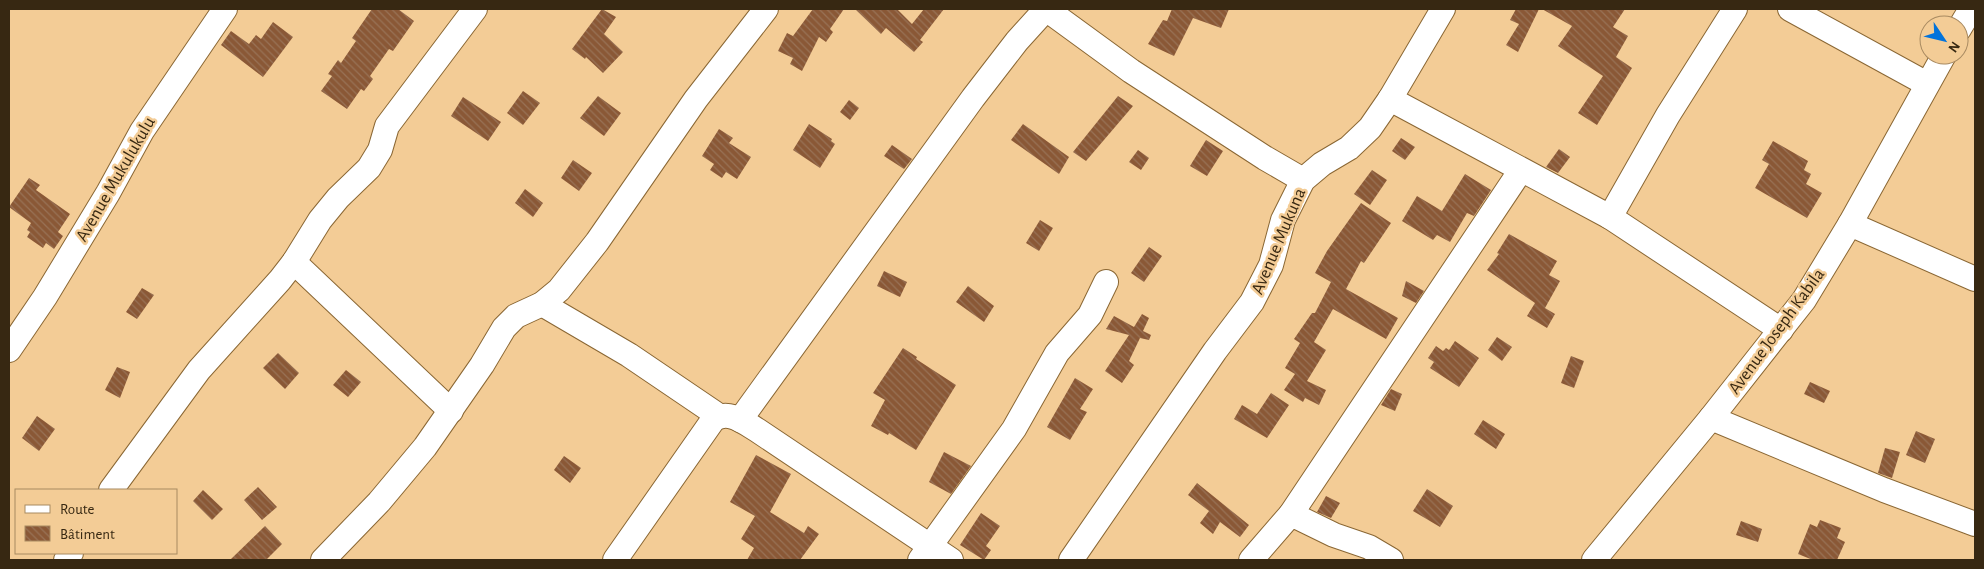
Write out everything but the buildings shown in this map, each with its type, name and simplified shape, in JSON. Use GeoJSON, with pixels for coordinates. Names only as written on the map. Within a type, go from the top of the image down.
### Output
{"type":"FeatureCollection","features":[{"type":"Feature","properties":{"kind":"street","name":"Avenue Mukulukulu"},"geometry":{"type":"LineString","coordinates":[[9,350],[45,297],[108,193],[142,131],[224,9]]}},
{"type":"Feature","properties":{"kind":"street"},"geometry":{"type":"LineString","coordinates":[[112,489],[199,370],[294,262],[307,239],[338,198],[369,168],[380,150],[387,126],[475,9]]}},
{"type":"Feature","properties":{"kind":"street"},"geometry":{"type":"LineString","coordinates":[[323,560],[407,470],[451,411],[504,328],[516,316],[542,304],[559,290],[597,242],[696,99],[766,9]]}},
{"type":"Feature","properties":{"kind":"street"},"geometry":{"type":"LineString","coordinates":[[615,560],[713,420],[729,418],[972,98],[1017,41],[1046,9],[1131,71],[1265,158],[1304,180]]}},
{"type":"Feature","properties":{"kind":"street","name":"Avenue Mukuna"},"geometry":{"type":"LineString","coordinates":[[1071,560],[1214,351],[1252,302],[1270,265],[1283,220],[1304,180],[1322,164],[1349,148],[1370,128],[1390,99],[1443,9]]}},
{"type":"Feature","properties":{"kind":"street"},"geometry":{"type":"LineString","coordinates":[[1610,217],[1668,115],[1735,9]]}},
{"type":"Feature","properties":{"kind":"street"},"geometry":{"type":"LineString","coordinates":[[1790,9],[1926,84]]}},
{"type":"Feature","properties":{"kind":"street","name":"Avenue Joseph Kabila"},"geometry":{"type":"LineString","coordinates":[[1594,560],[1711,418],[1804,300],[1850,224],[1938,65]]}},
{"type":"Feature","properties":{"kind":"street"},"geometry":{"type":"LineString","coordinates":[[1390,99],[1610,217],[1782,330]]}},
{"type":"Feature","properties":{"kind":"street"},"geometry":{"type":"LineString","coordinates":[[1251,560],[1291,514],[1521,170]]}},
{"type":"Feature","properties":{"kind":"street"},"geometry":{"type":"LineString","coordinates":[[1850,224],[1975,278]]}},
{"type":"Feature","properties":{"kind":"street"},"geometry":{"type":"LineString","coordinates":[[294,262],[451,411]]}},
{"type":"Feature","properties":{"kind":"street"},"geometry":{"type":"LineString","coordinates":[[925,553],[1014,429],[1057,353],[1090,315],[1106,282]]}},
{"type":"Feature","properties":{"kind":"street"},"geometry":{"type":"LineString","coordinates":[[542,304],[629,355],[729,418],[925,553],[951,560]]}},
{"type":"Feature","properties":{"kind":"street"},"geometry":{"type":"LineString","coordinates":[[1711,418],[1884,490],[1975,524]]}},
{"type":"Feature","properties":{"kind":"street"},"geometry":{"type":"LineString","coordinates":[[1291,514],[1334,536],[1369,547],[1391,560]]}}]}
